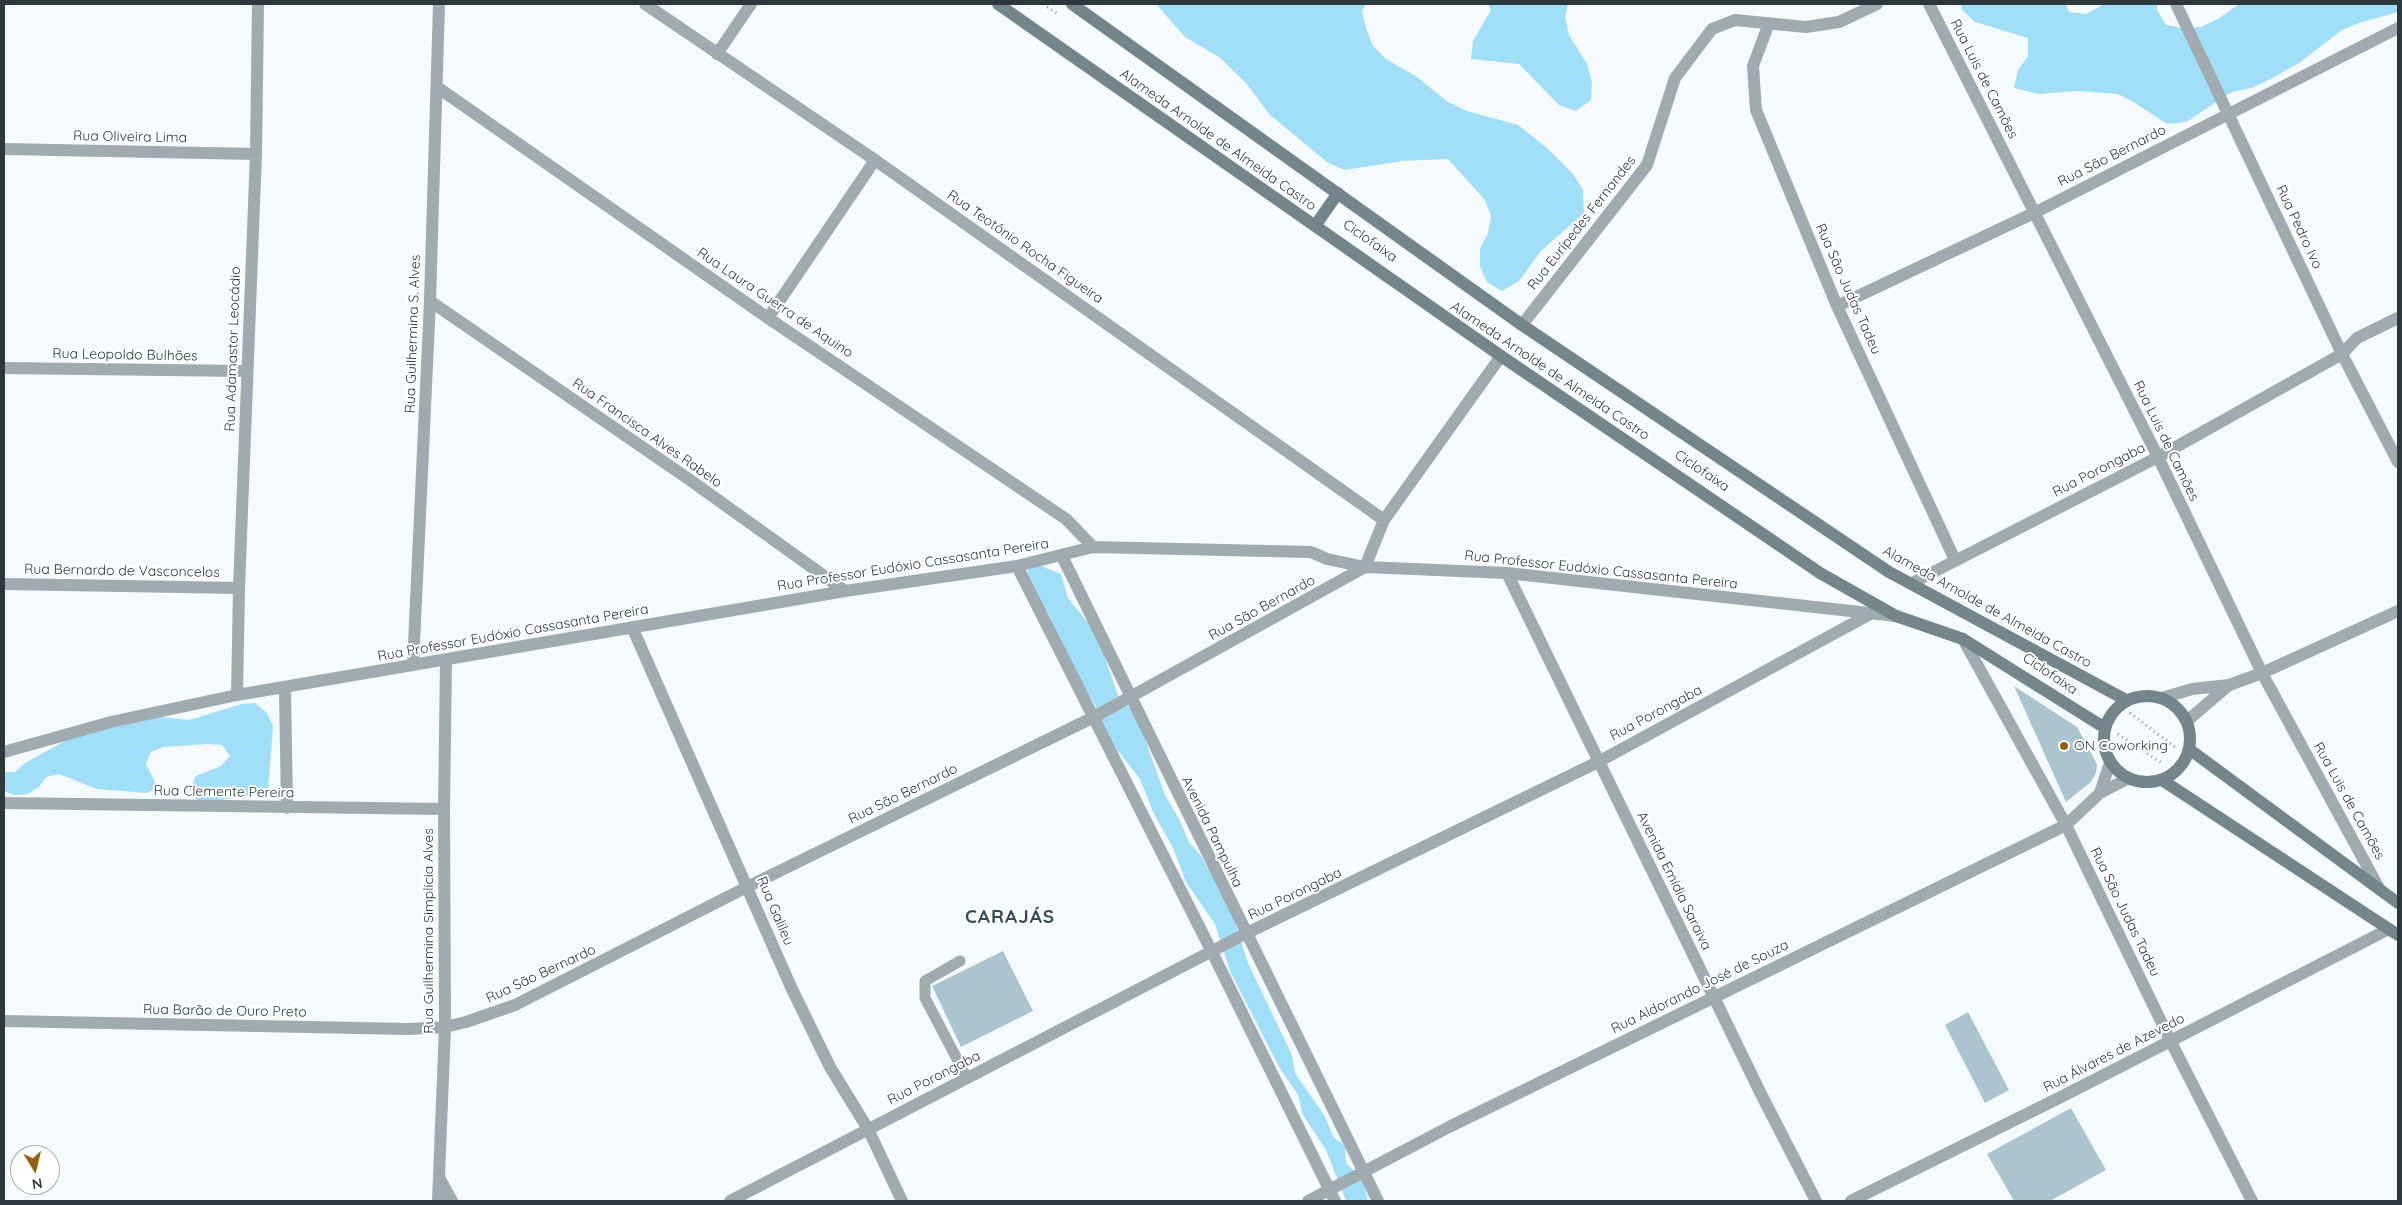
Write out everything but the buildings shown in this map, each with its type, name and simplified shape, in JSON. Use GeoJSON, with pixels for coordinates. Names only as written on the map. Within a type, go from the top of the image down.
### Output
{"type":"FeatureCollection","features":[{"type":"Feature","properties":{"kind":"main road","name":"Alameda Arnolde de Almeida Castro"},"geometry":{"type":"LineString","coordinates":[[998,4],[1501,356],[1820,573],[1896,616],[1963,639],[2105,727]]}},
{"type":"Feature","properties":{"kind":"main road","name":"Alameda Arnolde de Almeida Castro"},"geometry":{"type":"LineString","coordinates":[[1072,4],[1522,325],[1889,572],[2126,700]]}},
{"type":"Feature","properties":{"kind":"main road"},"geometry":{"type":"LineString","coordinates":[[1315,226],[1338,193]]}},
{"type":"Feature","properties":{"kind":"main road"},"geometry":{"type":"LineString","coordinates":[[2140,696],[2162,698],[2179,710],[2187,722],[2191,735],[2189,749],[2184,762],[2175,772],[2162,780],[2148,782],[2120,774],[2110,763],[2104,750],[2103,735],[2105,727],[2115,709],[2126,700],[2140,696]]}},
{"type":"Feature","properties":{"kind":"main road"},"geometry":{"type":"LineString","coordinates":[[2189,749],[2380,890],[2397,900]]}},
{"type":"Feature","properties":{"kind":"main road"},"geometry":{"type":"LineString","coordinates":[[2162,780],[2394,932]]}},
{"type":"Feature","properties":{"kind":"street","name":"Rua Adamastor Leocádio"},"geometry":{"type":"LineString","coordinates":[[237,695],[246,371],[256,154],[258,4]]}},
{"type":"Feature","properties":{"kind":"street","name":"Rua Guilhermina S. Alves"},"geometry":{"type":"LineString","coordinates":[[413,665],[430,301],[439,4]]}},
{"type":"Feature","properties":{"kind":"street","name":"Rua Teotônio Rocha Figueira"},"geometry":{"type":"LineString","coordinates":[[645,4],[875,160],[1384,520]]}},
{"type":"Feature","properties":{"kind":"street"},"geometry":{"type":"LineString","coordinates":[[717,54],[752,4]]}},
{"type":"Feature","properties":{"kind":"street","name":"Rua Eurípedes Fernandes"},"geometry":{"type":"LineString","coordinates":[[1522,325],[1647,165],[1676,78],[1712,29],[1734,20],[1806,27],[1839,22],[1877,4]]}},
{"type":"Feature","properties":{"kind":"street","name":"Rua Luis de Camões"},"geometry":{"type":"LineString","coordinates":[[1929,4],[2036,212],[2158,457],[2262,673],[2380,890]]}},
{"type":"Feature","properties":{"kind":"street","name":"Rua Pedro Ivo"},"geometry":{"type":"LineString","coordinates":[[2176,4],[2342,354],[2398,462]]}},
{"type":"Feature","properties":{"kind":"street","name":"Rua São Judas Tadeu"},"geometry":{"type":"LineString","coordinates":[[1769,23],[1753,66],[1756,110],[1837,306],[1954,560]]}},
{"type":"Feature","properties":{"kind":"street","name":"Rua São Bernardo"},"geometry":{"type":"LineString","coordinates":[[1837,306],[2036,212],[2398,28]]}},
{"type":"Feature","properties":{"kind":"street","name":"Rua Laura Guerra de Aquino"},"geometry":{"type":"LineString","coordinates":[[437,87],[768,318],[1066,520],[1093,548]]}},
{"type":"Feature","properties":{"kind":"street","name":"Rua Oliveira Lima"},"geometry":{"type":"LineString","coordinates":[[4,149],[256,154]]}},
{"type":"Feature","properties":{"kind":"street"},"geometry":{"type":"LineString","coordinates":[[768,318],[875,160]]}},
{"type":"Feature","properties":{"kind":"street","name":"Rua Francisca Alves Rabelo"},"geometry":{"type":"LineString","coordinates":[[430,301],[690,480],[845,591]]}},
{"type":"Feature","properties":{"kind":"street","name":"Rua Porongaba"},"geometry":{"type":"LineString","coordinates":[[1912,583],[2158,457],[2342,354],[2357,338],[2398,318]]}},
{"type":"Feature","properties":{"kind":"street"},"geometry":{"type":"LineString","coordinates":[[1366,567],[1384,520],[1501,356]]}},
{"type":"Feature","properties":{"kind":"street","name":"Rua Leopoldo Bulhões"},"geometry":{"type":"LineString","coordinates":[[4,368],[246,371]]}},
{"type":"Feature","properties":{"kind":"street","name":"Rua Professor Eudóxio Cassasanta Pereira"},"geometry":{"type":"LineString","coordinates":[[4,752],[111,722],[237,695],[446,661],[845,591],[1017,566],[1093,548],[1311,552],[1327,559],[1366,567],[1507,573],[1896,616]]}},
{"type":"Feature","properties":{"kind":"street","name":"Avenida Pampulha"},"geometry":{"type":"LineString","coordinates":[[1062,556],[1245,934],[1378,1201]]}},
{"type":"Feature","properties":{"kind":"street"},"geometry":{"type":"LineString","coordinates":[[1017,566],[1212,952],[1332,1196]]}},
{"type":"Feature","properties":{"kind":"street","name":"Rua São Bernardo"},"geometry":{"type":"LineString","coordinates":[[445,1027],[466,1022],[514,1005],[749,886],[1094,717],[1366,567]]}},
{"type":"Feature","properties":{"kind":"street","name":"Avenida Emídia Saraiva"},"geometry":{"type":"LineString","coordinates":[[1507,573],[1598,762],[1816,1201]]}},
{"type":"Feature","properties":{"kind":"street","name":"Rua Bernardo de Vasconcelos"},"geometry":{"type":"LineString","coordinates":[[4,584],[239,588]]}},
{"type":"Feature","properties":{"kind":"street"},"geometry":{"type":"LineString","coordinates":[[2162,698],[2192,689],[2229,684],[2262,673],[2398,610]]}},
{"type":"Feature","properties":{"kind":"street","name":"Rua Porongaba"},"geometry":{"type":"LineString","coordinates":[[730,1201],[1245,934],[1598,762],[1872,613]]}},
{"type":"Feature","properties":{"kind":"street","name":"Rua Galileu"},"geometry":{"type":"LineString","coordinates":[[632,627],[749,886],[791,986],[830,1067],[868,1129],[902,1201]]}},
{"type":"Feature","properties":{"kind":"street","name":"Rua São Judas Tadeu"},"geometry":{"type":"LineString","coordinates":[[1963,639],[2066,825],[2170,1040],[2252,1201]]}},
{"type":"Feature","properties":{"kind":"street","name":"Rua Guilhermina Simplicia Alves"},"geometry":{"type":"LineString","coordinates":[[438,1201],[445,1027],[444,809],[446,661]]}},
{"type":"Feature","properties":{"kind":"street"},"geometry":{"type":"LineString","coordinates":[[2187,722],[2229,684]]}},
{"type":"Feature","properties":{"kind":"street"},"geometry":{"type":"LineString","coordinates":[[285,688],[287,808]]}},
{"type":"Feature","properties":{"kind":"street","name":"Rua Aldorando José de Souza"},"geometry":{"type":"LineString","coordinates":[[2100,792],[2110,763]]}},
{"type":"Feature","properties":{"kind":"street","name":"Rua Aldorando José de Souza"},"geometry":{"type":"LineString","coordinates":[[1308,1201],[1332,1196],[1364,1172],[1449,1127],[2066,825],[2100,792],[2129,778]]}},
{"type":"Feature","properties":{"kind":"street","name":"Rua Clemente Pereira"},"geometry":{"type":"LineString","coordinates":[[4,803],[444,809]]}},
{"type":"Feature","properties":{"kind":"street","name":"Rua Álvares de Azevedo"},"geometry":{"type":"LineString","coordinates":[[1851,1201],[2052,1102],[2170,1040],[2394,932]]}},
{"type":"Feature","properties":{"kind":"street","name":"Rua Barão de Ouro Preto"},"geometry":{"type":"LineString","coordinates":[[4,1021],[409,1030],[445,1027]]}},
{"type":"Feature","properties":{"kind":"street"},"geometry":{"type":"LineString","coordinates":[[439,1176],[452,1201]]}},
{"type":"Feature","properties":{"kind":"lane"},"geometry":{"type":"LineString","coordinates":[[960,961],[925,981],[925,998],[967,1078]]}},
{"type":"Feature","properties":{"kind":"path"},"geometry":{"type":"LineString","coordinates":[[2105,727],[2175,772]]}},
{"type":"Feature","properties":{"kind":"shaded area"},"geometry":{"type":"Polygon","coordinates":[[[1156,4],[1366,4],[1362,11],[1366,28],[1373,46],[1386,59],[1417,77],[1448,102],[1467,111],[1518,125],[1547,148],[1573,174],[1583,190],[1584,213],[1541,251],[1519,281],[1502,291],[1487,282],[1480,266],[1480,249],[1488,233],[1491,216],[1485,200],[1448,159],[1402,161],[1345,170],[1328,163],[1269,114],[1246,83],[1219,57],[1185,37],[1156,4]]]}},
{"type":"Feature","properties":{"kind":"shaded area"},"geometry":{"type":"Polygon","coordinates":[[[1488,4],[1568,4],[1565,17],[1569,35],[1587,64],[1592,81],[1591,100],[1576,111],[1559,105],[1519,64],[1471,59],[1473,41],[1491,10],[1488,4]]]}},
{"type":"Feature","properties":{"kind":"shaded area"},"geometry":{"type":"Polygon","coordinates":[[[1961,4],[2066,4],[2069,12],[2086,14],[2104,4],[2157,4],[2157,10],[2166,25],[2182,28],[2201,27],[2218,19],[2239,4],[2398,4],[2398,12],[2342,30],[2299,63],[2267,81],[2251,88],[2232,92],[2186,122],[2167,124],[2118,94],[2078,91],[2039,94],[2014,88],[2018,70],[2028,56],[2028,38],[1975,22],[1962,10],[1961,4]]]}},
{"type":"Feature","properties":{"kind":"shaded area"},"geometry":{"type":"Polygon","coordinates":[[[1036,564],[1061,574],[1068,598],[1097,634],[1117,693],[1121,700],[1134,712],[1138,720],[1165,795],[1179,819],[1189,842],[1201,856],[1230,907],[1248,963],[1292,1055],[1295,1073],[1324,1115],[1334,1138],[1345,1145],[1346,1163],[1363,1180],[1368,1201],[1346,1201],[1326,1150],[1303,1115],[1298,1095],[1279,1067],[1230,971],[1215,924],[1186,882],[1173,848],[1154,814],[1140,779],[1111,742],[1095,705],[1070,663],[1049,615],[1030,587],[1027,577],[1029,566],[1036,564]]]}},
{"type":"Feature","properties":{"kind":"shaded area"},"geometry":{"type":"Polygon","coordinates":[[[255,703],[267,713],[273,726],[268,792],[210,802],[198,801],[190,789],[196,776],[221,766],[230,756],[222,745],[207,744],[163,747],[151,752],[146,764],[158,788],[146,793],[97,789],[59,774],[46,777],[39,787],[28,794],[14,795],[4,791],[4,772],[15,772],[25,763],[74,736],[160,717],[189,720],[242,704],[255,703]]]}},
{"type":"Feature","properties":{"kind":"place","name":"ON Coworking"},"geometry":{"type":"Point","coordinates":[2064,746]}},
{"type":"Feature","properties":{"kind":"district","name":"CARAJÁS"},"geometry":{"type":"Point","coordinates":[1010,917]}}]}
